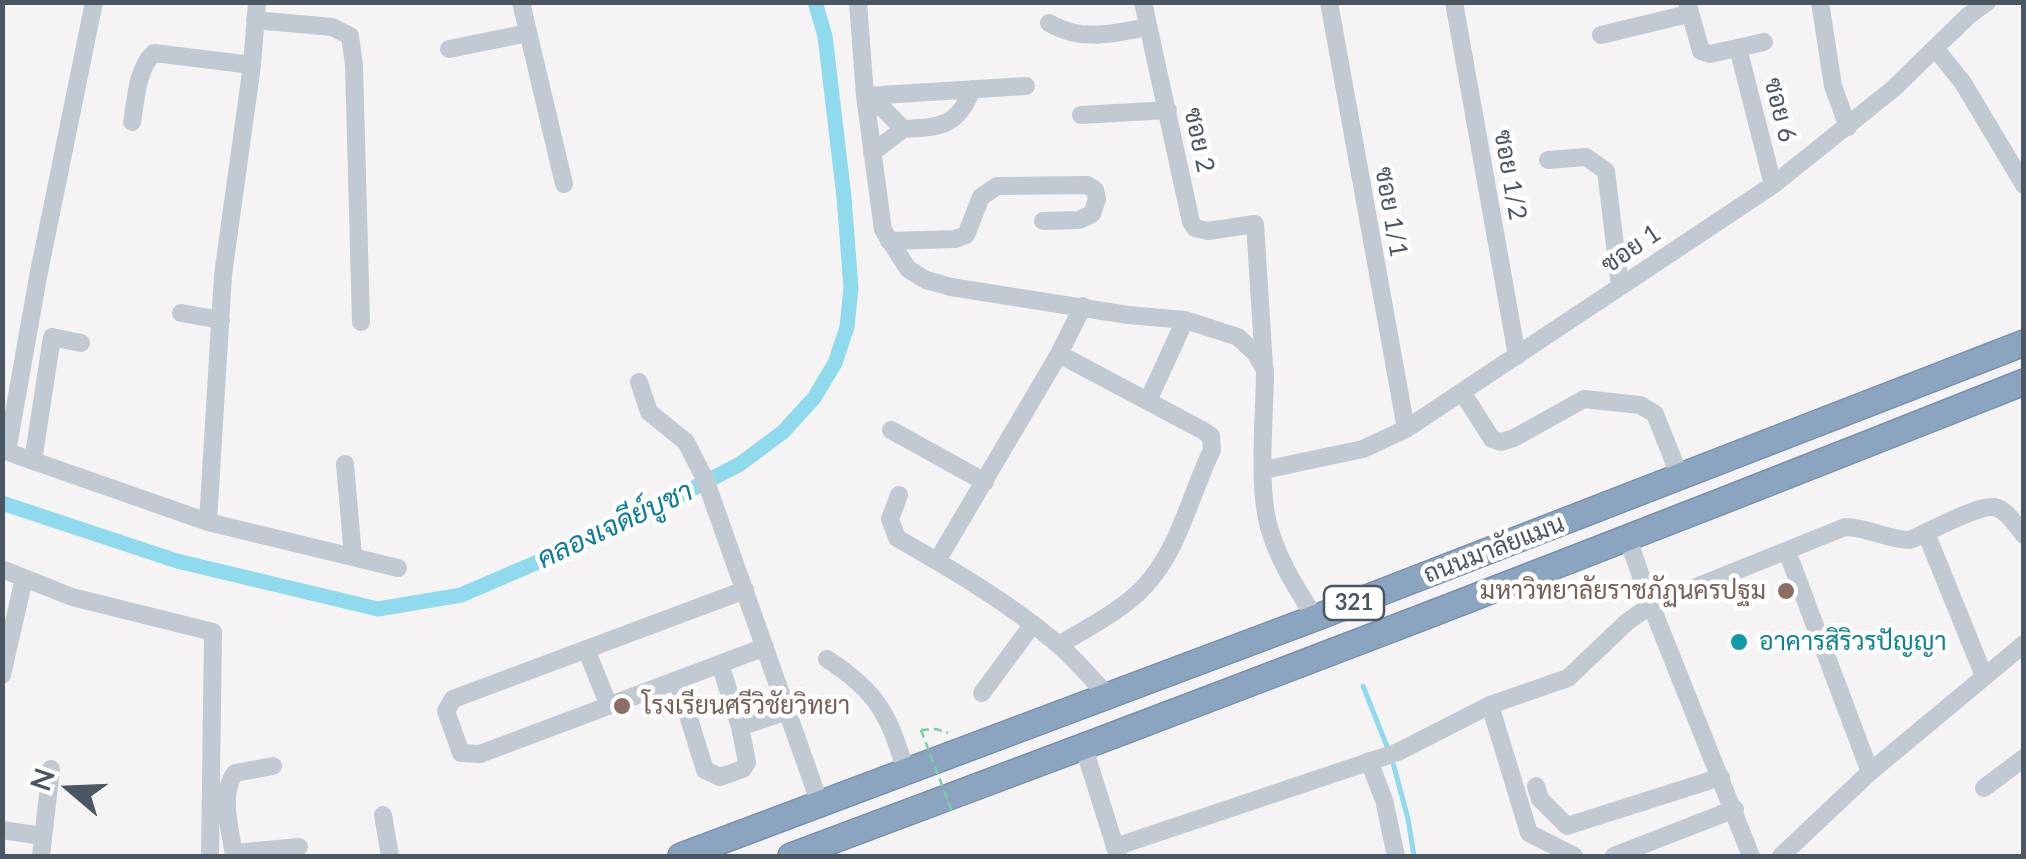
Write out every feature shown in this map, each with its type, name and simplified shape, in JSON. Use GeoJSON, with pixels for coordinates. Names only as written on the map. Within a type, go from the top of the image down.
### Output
{"type":"FeatureCollection","features":[{"type":"Feature","properties":{"kind":"highway","name":"ถนนมาลัยแมน"},"geometry":{"type":"LineString","coordinates":[[681,856],[1315,618],[2024,343]]}},
{"type":"Feature","properties":{"kind":"highway","name":"ถนนมาลัยแมน"},"geometry":{"type":"LineString","coordinates":[[791,856],[1628,539],[2024,382]]}},
{"type":"Feature","properties":{"kind":"street"},"geometry":{"type":"LineString","coordinates":[[94,2],[4,451],[208,522],[398,568]]}},
{"type":"Feature","properties":{"kind":"street"},"geometry":{"type":"LineString","coordinates":[[521,2],[564,184]]}},
{"type":"Feature","properties":{"kind":"street"},"geometry":{"type":"LineString","coordinates":[[858,2],[881,218],[889,241],[908,269],[926,280],[951,286],[1128,315],[1184,320],[1238,337],[1256,354],[1265,370],[1264,498],[1268,526],[1286,571],[1315,618]]}},
{"type":"Feature","properties":{"kind":"street","name":"ซอย 2"},"geometry":{"type":"LineString","coordinates":[[1143,2],[1195,228],[1208,231],[1255,224],[1265,370]]}},
{"type":"Feature","properties":{"kind":"street","name":"ซอย 1/1"},"geometry":{"type":"LineString","coordinates":[[1329,2],[1406,429]]}},
{"type":"Feature","properties":{"kind":"street","name":"ซอย 1/2"},"geometry":{"type":"LineString","coordinates":[[1454,2],[1518,356]]}},
{"type":"Feature","properties":{"kind":"street"},"geometry":{"type":"LineString","coordinates":[[1820,2],[1833,86],[1848,127]]}},
{"type":"Feature","properties":{"kind":"street","name":"ซอย 1"},"geometry":{"type":"LineString","coordinates":[[1264,470],[1363,449],[1406,429],[1773,186],[1848,127],[1987,2]]}},
{"type":"Feature","properties":{"kind":"street"},"geometry":{"type":"LineString","coordinates":[[1601,35],[1688,8],[1701,51],[1710,54],[1764,42]]}},
{"type":"Feature","properties":{"kind":"street"},"geometry":{"type":"LineString","coordinates":[[208,522],[223,275],[256,11],[332,27],[350,36],[361,322]]}},
{"type":"Feature","properties":{"kind":"street"},"geometry":{"type":"LineString","coordinates":[[1049,22],[1068,34],[1086,36],[1148,28]]}},
{"type":"Feature","properties":{"kind":"street"},"geometry":{"type":"LineString","coordinates":[[449,49],[528,32]]}},
{"type":"Feature","properties":{"kind":"street","name":"ซอย 6"},"geometry":{"type":"LineString","coordinates":[[1738,48],[1773,186]]}},
{"type":"Feature","properties":{"kind":"street"},"geometry":{"type":"LineString","coordinates":[[1936,48],[1963,83],[2024,185]]}},
{"type":"Feature","properties":{"kind":"street"},"geometry":{"type":"LineString","coordinates":[[132,122],[141,74],[154,53],[252,65]]}},
{"type":"Feature","properties":{"kind":"street"},"geometry":{"type":"LineString","coordinates":[[868,96],[1026,86]]}},
{"type":"Feature","properties":{"kind":"street"},"geometry":{"type":"LineString","coordinates":[[872,152],[903,128],[931,128],[952,121],[964,110],[972,90]]}},
{"type":"Feature","properties":{"kind":"street"},"geometry":{"type":"LineString","coordinates":[[868,96],[903,128]]}},
{"type":"Feature","properties":{"kind":"street"},"geometry":{"type":"LineString","coordinates":[[1081,115],[1168,110]]}},
{"type":"Feature","properties":{"kind":"street"},"geometry":{"type":"LineString","coordinates":[[1548,160],[1586,157],[1606,171],[1620,286]]}},
{"type":"Feature","properties":{"kind":"street"},"geometry":{"type":"LineString","coordinates":[[889,241],[956,239],[966,235],[982,197],[996,186],[1086,186],[1096,190],[1092,214],[1078,220],[1044,220]]}},
{"type":"Feature","properties":{"kind":"street"},"geometry":{"type":"LineString","coordinates":[[937,561],[1059,354],[1082,306]]}},
{"type":"Feature","properties":{"kind":"street"},"geometry":{"type":"LineString","coordinates":[[180,313],[220,320]]}},
{"type":"Feature","properties":{"kind":"street"},"geometry":{"type":"LineString","coordinates":[[1148,401],[1184,320]]}},
{"type":"Feature","properties":{"kind":"street"},"geometry":{"type":"LineString","coordinates":[[32,333],[80,343]]}},
{"type":"Feature","properties":{"kind":"street"},"geometry":{"type":"LineString","coordinates":[[33,461],[52,337]]}},
{"type":"Feature","properties":{"kind":"street"},"geometry":{"type":"LineString","coordinates":[[1059,354],[1211,436],[1212,450],[1176,536],[1154,576],[1140,592],[1059,644]]}},
{"type":"Feature","properties":{"kind":"street"},"geometry":{"type":"LineString","coordinates":[[639,382],[649,412],[686,442],[705,479],[820,804]]}},
{"type":"Feature","properties":{"kind":"street"},"geometry":{"type":"LineString","coordinates":[[1462,392],[1492,439],[1500,442],[1584,399],[1640,405],[1655,414],[1680,476]]}},
{"type":"Feature","properties":{"kind":"street"},"geometry":{"type":"LineString","coordinates":[[891,430],[985,482]]}},
{"type":"Feature","properties":{"kind":"street"},"geometry":{"type":"LineString","coordinates":[[346,464],[353,556]]}},
{"type":"Feature","properties":{"kind":"street"},"geometry":{"type":"LineString","coordinates":[[899,495],[892,508],[891,528],[898,538],[1033,624],[1059,644],[1109,696]]}},
{"type":"Feature","properties":{"kind":"street"},"geometry":{"type":"LineString","coordinates":[[1084,748],[1116,852],[1398,752],[1490,705],[1568,678],[1627,622],[1651,605],[1846,527],[1910,540],[1980,509],[1995,508],[2006,513],[2024,535]]}},
{"type":"Feature","properties":{"kind":"street"},"geometry":{"type":"LineString","coordinates":[[1926,533],[1984,676]]}},
{"type":"Feature","properties":{"kind":"street"},"geometry":{"type":"LineString","coordinates":[[1628,539],[1752,856]]}},
{"type":"Feature","properties":{"kind":"street"},"geometry":{"type":"LineString","coordinates":[[1787,550],[1870,772]]}},
{"type":"Feature","properties":{"kind":"street"},"geometry":{"type":"LineString","coordinates":[[2,569],[72,597],[213,632],[210,856]]}},
{"type":"Feature","properties":{"kind":"street"},"geometry":{"type":"LineString","coordinates":[[2,676],[24,578]]}},
{"type":"Feature","properties":{"kind":"street"},"geometry":{"type":"LineString","coordinates":[[745,590],[453,698],[446,711],[456,747],[461,753],[480,754],[766,647]]}},
{"type":"Feature","properties":{"kind":"street"},"geometry":{"type":"LineString","coordinates":[[982,693],[1033,624]]}},
{"type":"Feature","properties":{"kind":"street"},"geometry":{"type":"LineString","coordinates":[[1781,856],[1870,772],[2024,644]]}},
{"type":"Feature","properties":{"kind":"street"},"geometry":{"type":"LineString","coordinates":[[586,649],[608,706]]}},
{"type":"Feature","properties":{"kind":"street"},"geometry":{"type":"LineString","coordinates":[[827,659],[866,688],[891,723],[906,772]]}},
{"type":"Feature","properties":{"kind":"street"},"geometry":{"type":"LineString","coordinates":[[677,680],[705,770],[720,777],[746,765],[740,727],[720,664]]}},
{"type":"Feature","properties":{"kind":"street"},"geometry":{"type":"LineString","coordinates":[[1490,705],[1529,833],[1574,856]]}},
{"type":"Feature","properties":{"kind":"street"},"geometry":{"type":"LineString","coordinates":[[740,727],[787,711]]}},
{"type":"Feature","properties":{"kind":"street"},"geometry":{"type":"LineString","coordinates":[[1984,788],[2024,758]]}},
{"type":"Feature","properties":{"kind":"street"},"geometry":{"type":"LineString","coordinates":[[1373,760],[1396,856]]}},
{"type":"Feature","properties":{"kind":"street"},"geometry":{"type":"LineString","coordinates":[[273,766],[235,773],[230,778],[227,799],[234,855],[298,847]]}},
{"type":"Feature","properties":{"kind":"street"},"geometry":{"type":"LineString","coordinates":[[41,856],[51,769]]}},
{"type":"Feature","properties":{"kind":"street"},"geometry":{"type":"LineString","coordinates":[[1536,786],[1540,799],[1566,826],[1722,777]]}},
{"type":"Feature","properties":{"kind":"street"},"geometry":{"type":"LineString","coordinates":[[1614,856],[1735,810]]}},
{"type":"Feature","properties":{"kind":"street"},"geometry":{"type":"LineString","coordinates":[[383,815],[390,856]]}},
{"type":"Feature","properties":{"kind":"street"},"geometry":{"type":"LineString","coordinates":[[2,830],[44,836]]}},
{"type":"Feature","properties":{"kind":"path"},"geometry":{"type":"LineString","coordinates":[[921,730],[952,814]]}},
{"type":"Feature","properties":{"kind":"waterway","name":"คลองเจดีย์บูชา"},"geometry":{"type":"LineString","coordinates":[[2,503],[177,561],[378,609],[461,595],[617,528],[740,464],[783,432],[814,398],[835,363],[847,327],[851,288],[844,197],[825,36],[815,2]]}},
{"type":"Feature","properties":{"kind":"waterway"},"geometry":{"type":"LineString","coordinates":[[1363,686],[1388,749]]}},
{"type":"Feature","properties":{"kind":"waterway"},"geometry":{"type":"LineString","coordinates":[[1392,759],[1414,856]]}},
{"type":"Feature","properties":{"kind":"place","name":"มหาวิทยาลัยราชภัฏนครปฐม"},"geometry":{"type":"Point","coordinates":[1786,591]}},
{"type":"Feature","properties":{"kind":"place","name":"อาคารสิริวรปัญญา"},"geometry":{"type":"Point","coordinates":[1739,642]}},
{"type":"Feature","properties":{"kind":"place","name":"โรงเรียนศรีวิชัยวิทยา"},"geometry":{"type":"Point","coordinates":[622,706]}}]}
